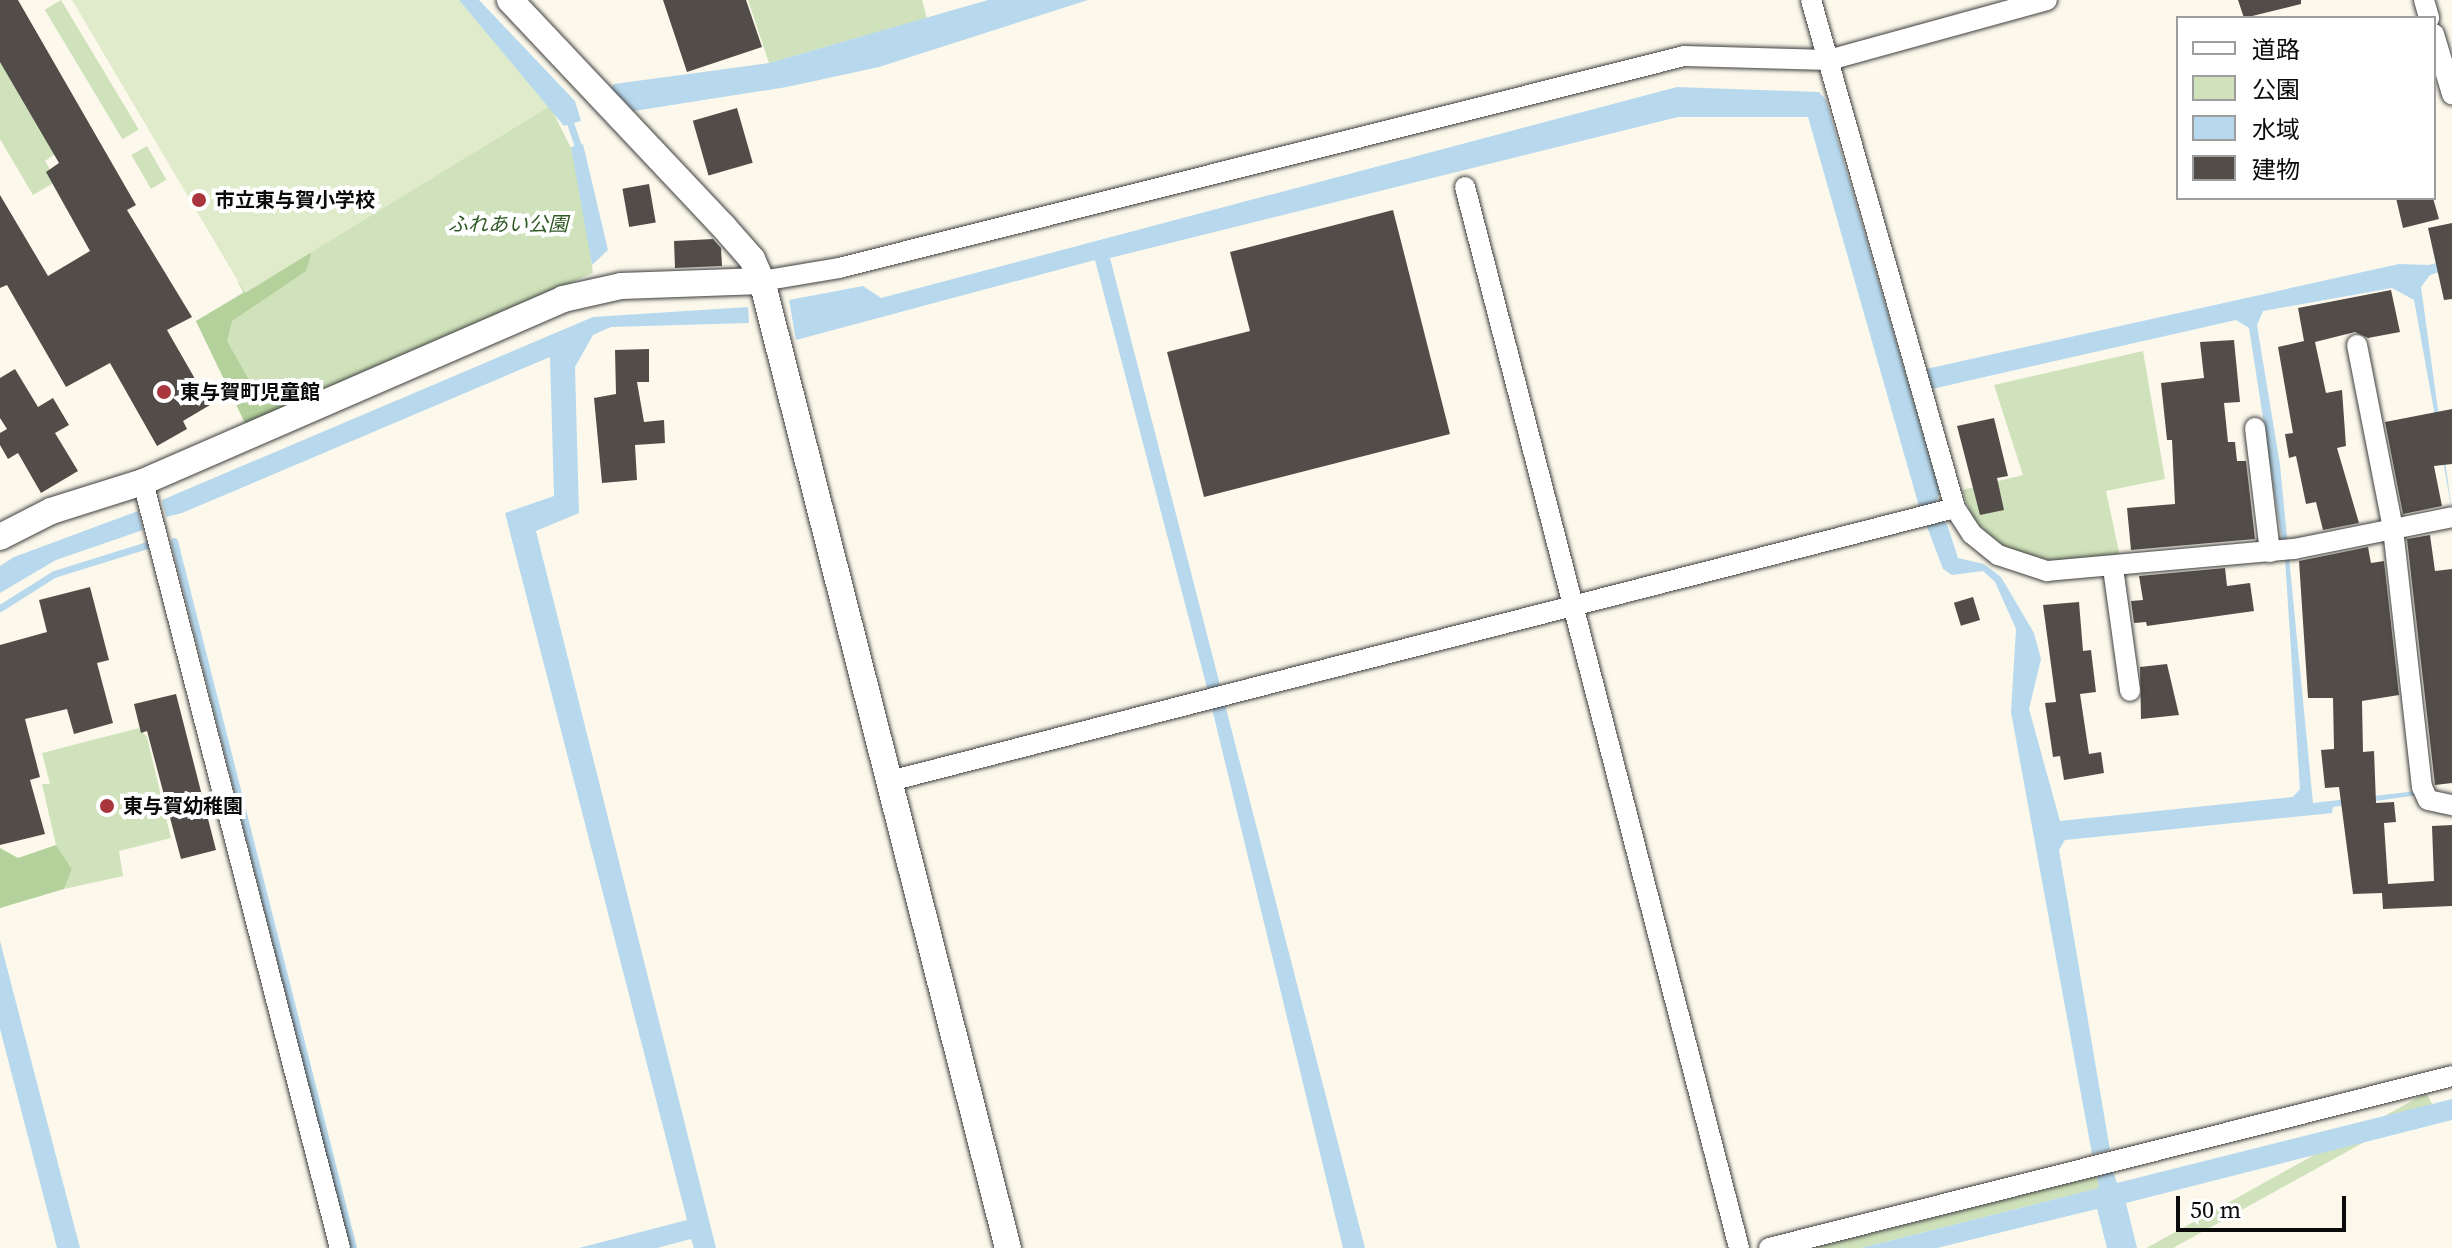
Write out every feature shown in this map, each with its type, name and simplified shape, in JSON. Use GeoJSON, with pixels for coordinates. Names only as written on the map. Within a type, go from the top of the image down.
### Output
{"type":"FeatureCollection","features":[{"type":"Feature","properties":{"kind":"street"},"geometry":{"type":"LineString","coordinates":[[510,0],[723,226],[762,281],[1008,1248]]}},
{"type":"Feature","properties":{"kind":"street"},"geometry":{"type":"LineString","coordinates":[[1811,0],[1949,509],[1972,534],[1998,555],[2047,571],[2113,568],[2281,550],[2452,517]]}},
{"type":"Feature","properties":{"kind":"street"},"geometry":{"type":"LineString","coordinates":[[0,537],[51,511],[143,482],[563,299],[621,286],[762,281],[839,268],[1684,56],[1829,60],[2047,0]]}},
{"type":"Feature","properties":{"kind":"street"},"geometry":{"type":"LineString","coordinates":[[2436,41],[2452,94]]}},
{"type":"Feature","properties":{"kind":"street"},"geometry":{"type":"LineString","coordinates":[[1465,187],[1739,1248]]}},
{"type":"Feature","properties":{"kind":"street"},"geometry":{"type":"LineString","coordinates":[[2357,345],[2393,529],[2422,787],[2428,800],[2452,805]]}},
{"type":"Feature","properties":{"kind":"street"},"geometry":{"type":"LineString","coordinates":[[2255,428],[2281,550]]}},
{"type":"Feature","properties":{"kind":"street"},"geometry":{"type":"LineString","coordinates":[[143,482],[340,1248]]}},
{"type":"Feature","properties":{"kind":"street"},"geometry":{"type":"LineString","coordinates":[[890,781],[1949,509]]}},
{"type":"Feature","properties":{"kind":"street"},"geometry":{"type":"LineString","coordinates":[[2113,568],[2130,691]]}},
{"type":"Feature","properties":{"kind":"street"},"geometry":{"type":"LineString","coordinates":[[1769,1248],[2452,1076]]}},
{"type":"Feature","properties":{"kind":"green space"},"geometry":{"type":"Polygon","coordinates":[[[61,0],[139,129],[122,139],[45,10],[61,0]]]}},
{"type":"Feature","properties":{"kind":"green space"},"geometry":{"type":"Polygon","coordinates":[[[72,0],[459,0],[550,106],[245,293],[72,0]]]}},
{"type":"Feature","properties":{"kind":"green space"},"geometry":{"type":"Polygon","coordinates":[[[748,0],[922,0],[927,18],[769,63],[748,0]]]}},
{"type":"Feature","properties":{"kind":"green space"},"geometry":{"type":"Polygon","coordinates":[[[0,61],[55,154],[45,161],[57,181],[33,195],[0,139],[0,61]]]}},
{"type":"Feature","properties":{"kind":"green space","name":"ふれあい公園"},"geometry":{"type":"Polygon","coordinates":[[[550,106],[577,160],[593,273],[246,425],[196,321],[550,106]]]}},
{"type":"Feature","properties":{"kind":"green space"},"geometry":{"type":"Polygon","coordinates":[[[147,146],[166,180],[151,189],[131,155],[147,146]]]}},
{"type":"Feature","properties":{"kind":"green space"},"geometry":{"type":"Polygon","coordinates":[[[298,246],[311,254],[306,271],[232,321],[227,341],[258,396],[309,379],[322,392],[246,425],[196,321],[244,293],[238,282],[298,246]]]}},
{"type":"Feature","properties":{"kind":"green space"},"geometry":{"type":"Polygon","coordinates":[[[2143,351],[2165,479],[2106,491],[2120,557],[2051,561],[2002,547],[1973,519],[1962,490],[2023,475],[1994,385],[2143,351]]]}},
{"type":"Feature","properties":{"kind":"green space"},"geometry":{"type":"Polygon","coordinates":[[[139,728],[147,737],[171,838],[119,851],[123,876],[64,889],[72,869],[56,845],[42,784],[50,784],[42,753],[139,728]]]}},
{"type":"Feature","properties":{"kind":"green space"},"geometry":{"type":"Polygon","coordinates":[[[56,845],[72,869],[64,889],[0,908],[0,848],[18,858],[56,845]]]}},
{"type":"Feature","properties":{"kind":"green space"},"geometry":{"type":"Polygon","coordinates":[[[2426,1093],[2432,1104],[2173,1248],[2146,1248],[2426,1093]]]}},
{"type":"Feature","properties":{"kind":"green space"},"geometry":{"type":"Polygon","coordinates":[[[2097,1176],[2100,1188],[1861,1248],[1813,1248],[2097,1176]]]}},
{"type":"Feature","properties":{"kind":"water"},"geometry":{"type":"Polygon","coordinates":[[[459,0],[479,0],[575,101],[581,121],[564,126],[459,0]]]}},
{"type":"Feature","properties":{"kind":"water"},"geometry":{"type":"Polygon","coordinates":[[[988,0],[1088,0],[879,67],[787,87],[634,111],[611,88],[614,84],[769,63],[988,0]]]}},
{"type":"Feature","properties":{"kind":"water"},"geometry":{"type":"Polygon","coordinates":[[[1677,87],[1819,92],[1826,100],[1940,493],[1935,503],[1940,519],[1947,524],[1958,558],[1984,564],[2001,577],[2034,633],[2041,659],[2029,709],[2060,821],[2293,797],[2300,789],[2285,559],[2249,328],[2236,320],[1932,389],[1926,369],[2399,264],[2429,265],[2452,259],[2452,268],[2430,275],[2421,287],[2452,511],[2414,300],[2392,288],[2263,311],[2257,325],[2280,465],[2313,803],[2417,791],[2418,795],[2333,807],[2332,813],[2065,840],[2059,850],[2110,1150],[2092,1154],[2011,712],[2016,629],[1995,582],[1983,571],[1952,575],[1943,569],[1918,503],[1808,117],[1678,117],[1110,258],[1365,1248],[1343,1248],[1206,684],[1095,260],[796,340],[789,300],[863,286],[881,298],[1677,87]]]}},
{"type":"Feature","properties":{"kind":"water"},"geometry":{"type":"Polygon","coordinates":[[[583,144],[608,250],[592,265],[571,147],[583,144]]]}},
{"type":"Feature","properties":{"kind":"water"},"geometry":{"type":"Polygon","coordinates":[[[748,307],[749,323],[611,327],[593,335],[575,367],[579,513],[536,531],[716,1248],[694,1248],[691,1239],[657,1248],[579,1248],[687,1220],[505,513],[554,496],[550,357],[182,513],[166,517],[162,500],[593,317],[748,307]]]}},
{"type":"Feature","properties":{"kind":"water"},"geometry":{"type":"Polygon","coordinates":[[[138,511],[143,530],[56,560],[0,593],[0,566],[14,557],[138,511]]]}},
{"type":"Feature","properties":{"kind":"water"},"geometry":{"type":"Polygon","coordinates":[[[0,941],[80,1248],[57,1248],[0,1029],[0,941]]]}},
{"type":"Feature","properties":{"kind":"water"},"geometry":{"type":"Polygon","coordinates":[[[2452,1099],[2452,1120],[2126,1203],[2137,1248],[2107,1248],[2097,1209],[1937,1248],[1861,1248],[2099,1188],[2097,1176],[2113,1171],[2117,1183],[2452,1099]]]}},
{"type":"Feature","properties":{"kind":"building"},"geometry":{"type":"Polygon","coordinates":[[[0,0],[18,0],[136,205],[127,210],[192,317],[167,330],[210,405],[183,421],[187,429],[157,446],[110,363],[66,387],[7,285],[0,288],[0,195],[48,276],[90,251],[46,172],[59,163],[0,62],[0,0]]]}},
{"type":"Feature","properties":{"kind":"building"},"geometry":{"type":"Polygon","coordinates":[[[663,0],[746,0],[762,47],[687,72],[663,0]]]}},
{"type":"Feature","properties":{"kind":"building"},"geometry":{"type":"Polygon","coordinates":[[[2238,0],[2301,0],[2301,4],[2243,16],[2238,0]]]}},
{"type":"Feature","properties":{"kind":"building"},"geometry":{"type":"Polygon","coordinates":[[[737,108],[753,163],[708,175],[693,121],[737,108]]]}},
{"type":"Feature","properties":{"kind":"building"},"geometry":{"type":"Polygon","coordinates":[[[649,184],[656,222],[629,227],[622,189],[649,184]]]}},
{"type":"Feature","properties":{"kind":"building"},"geometry":{"type":"Polygon","coordinates":[[[2396,200],[2434,200],[2439,219],[2403,228],[2396,200]]]}},
{"type":"Feature","properties":{"kind":"building"},"geometry":{"type":"Polygon","coordinates":[[[1393,210],[1450,434],[1204,497],[1167,352],[1250,331],[1230,252],[1393,210]]]}},
{"type":"Feature","properties":{"kind":"building"},"geometry":{"type":"Polygon","coordinates":[[[2452,223],[2452,299],[2444,300],[2428,228],[2452,223]]]}},
{"type":"Feature","properties":{"kind":"building"},"geometry":{"type":"Polygon","coordinates":[[[713,239],[721,248],[722,266],[675,268],[674,241],[713,239]]]}},
{"type":"Feature","properties":{"kind":"building"},"geometry":{"type":"Polygon","coordinates":[[[2391,290],[2400,332],[2368,338],[2355,332],[2315,342],[2326,393],[2342,390],[2346,446],[2337,448],[2359,523],[2323,530],[2316,502],[2306,504],[2296,456],[2289,458],[2285,434],[2293,433],[2278,347],[2304,341],[2298,308],[2391,290]]]}},
{"type":"Feature","properties":{"kind":"building"},"geometry":{"type":"Polygon","coordinates":[[[2234,340],[2240,402],[2224,403],[2228,442],[2235,442],[2237,461],[2246,461],[2255,539],[2131,550],[2127,508],[2175,504],[2172,440],[2167,440],[2161,383],[2204,378],[2200,342],[2234,340]]]}},
{"type":"Feature","properties":{"kind":"building"},"geometry":{"type":"Polygon","coordinates":[[[649,349],[649,382],[637,382],[644,422],[664,420],[665,443],[635,445],[637,480],[602,483],[594,398],[616,394],[615,350],[649,349]]]}},
{"type":"Feature","properties":{"kind":"building"},"geometry":{"type":"Polygon","coordinates":[[[15,369],[38,407],[53,398],[69,425],[55,433],[78,471],[41,493],[18,453],[8,459],[0,445],[0,433],[7,429],[0,418],[0,378],[15,369]]]}},
{"type":"Feature","properties":{"kind":"building"},"geometry":{"type":"Polygon","coordinates":[[[2452,409],[2452,464],[2434,466],[2442,506],[2403,514],[2385,422],[2452,409]]]}},
{"type":"Feature","properties":{"kind":"building"},"geometry":{"type":"Polygon","coordinates":[[[1994,418],[2008,476],[1997,478],[2004,510],[1980,515],[1957,426],[1994,418]]]}},
{"type":"Feature","properties":{"kind":"building"},"geometry":{"type":"Polygon","coordinates":[[[2430,535],[2435,571],[2452,569],[2452,783],[2435,785],[2407,539],[2430,535]]]}},
{"type":"Feature","properties":{"kind":"building"},"geometry":{"type":"Polygon","coordinates":[[[2368,547],[2371,563],[2384,561],[2399,695],[2362,701],[2363,752],[2374,751],[2376,803],[2394,802],[2396,822],[2384,823],[2388,884],[2434,881],[2432,826],[2452,825],[2452,906],[2383,909],[2382,893],[2353,894],[2339,787],[2325,788],[2321,750],[2334,749],[2333,698],[2308,698],[2299,561],[2368,547]]]}},
{"type":"Feature","properties":{"kind":"building"},"geometry":{"type":"Polygon","coordinates":[[[2225,568],[2227,586],[2250,583],[2254,611],[2147,626],[2146,622],[2134,623],[2131,601],[2143,600],[2139,576],[2225,568]]]}},
{"type":"Feature","properties":{"kind":"building"},"geometry":{"type":"Polygon","coordinates":[[[90,587],[109,660],[97,663],[113,723],[74,734],[67,709],[25,719],[40,777],[30,780],[45,834],[0,845],[0,645],[47,632],[39,600],[90,587]]]}},
{"type":"Feature","properties":{"kind":"building"},"geometry":{"type":"Polygon","coordinates":[[[1973,597],[1980,620],[1961,626],[1954,603],[1973,597]]]}},
{"type":"Feature","properties":{"kind":"building"},"geometry":{"type":"Polygon","coordinates":[[[2079,602],[2083,651],[2091,650],[2096,692],[2080,694],[2089,754],[2101,752],[2104,773],[2064,780],[2060,756],[2053,757],[2045,703],[2056,702],[2043,605],[2079,602]]]}},
{"type":"Feature","properties":{"kind":"building"},"geometry":{"type":"Polygon","coordinates":[[[2167,664],[2179,715],[2141,719],[2140,667],[2167,664]]]}},
{"type":"Feature","properties":{"kind":"building"},"geometry":{"type":"Polygon","coordinates":[[[176,694],[216,850],[181,859],[147,731],[141,733],[134,704],[176,694]]]}},
{"type":"Feature","properties":{"kind":"waterway"},"geometry":{"type":"LineString","coordinates":[[568,117],[581,154]]}},
{"type":"Feature","properties":{"kind":"waterway"},"geometry":{"type":"LineString","coordinates":[[174,541],[353,1248]]}},
{"type":"Feature","properties":{"kind":"waterway"},"geometry":{"type":"LineString","coordinates":[[0,608],[54,574],[147,545]]}},
{"type":"Feature","properties":{"kind":"place","name":"市立東与賀小学校"},"geometry":{"type":"Point","coordinates":[199,200]}},
{"type":"Feature","properties":{"kind":"place","name":"東与賀町児童館"},"geometry":{"type":"Point","coordinates":[164,392]}},
{"type":"Feature","properties":{"kind":"place","name":"東与賀幼稚園"},"geometry":{"type":"Point","coordinates":[107,806]}}]}
